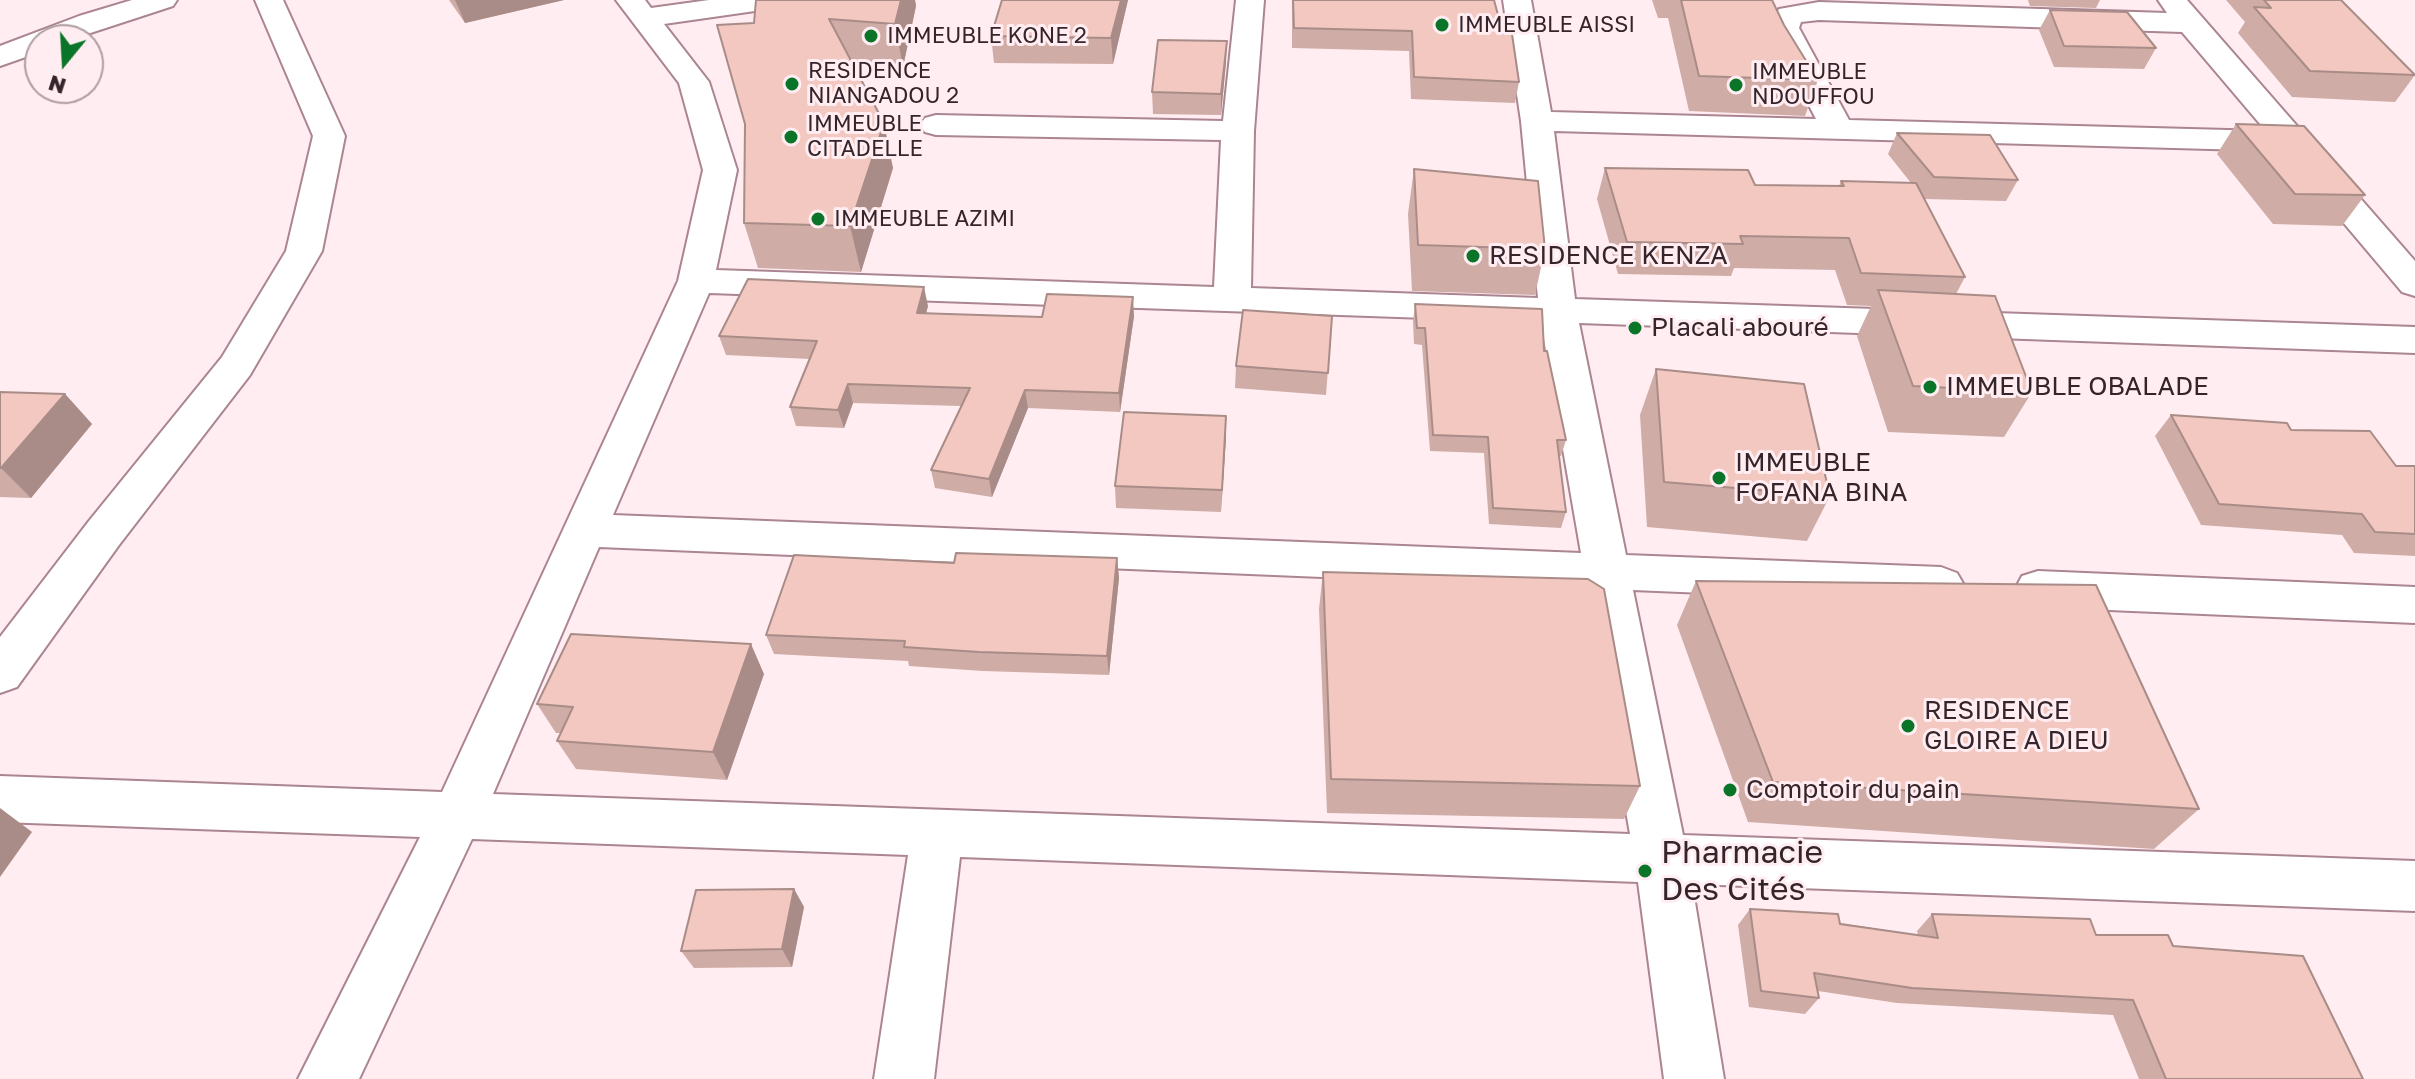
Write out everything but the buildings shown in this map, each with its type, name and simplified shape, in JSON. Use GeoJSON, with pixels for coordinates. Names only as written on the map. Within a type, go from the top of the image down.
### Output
{"type":"FeatureCollection","features":[{"type":"Feature","properties":{"kind":"street"},"geometry":{"type":"LineString","coordinates":[[84,24],[163,0]]}},
{"type":"Feature","properties":{"kind":"street"},"geometry":{"type":"LineString","coordinates":[[0,673],[104,533],[236,366],[304,251],[329,136],[269,0]]}},
{"type":"Feature","properties":{"kind":"street"},"geometry":{"type":"LineString","coordinates":[[637,9],[769,0]]}},
{"type":"Feature","properties":{"kind":"street"},"geometry":{"type":"LineString","coordinates":[[1232,299],[1238,131],[1250,0]]}},
{"type":"Feature","properties":{"kind":"street"},"geometry":{"type":"LineString","coordinates":[[1517,0],[1537,121],[1558,310],[1661,859],[1694,1079]]}},
{"type":"Feature","properties":{"kind":"street"},"geometry":{"type":"LineString","coordinates":[[328,1079],[457,816],[696,281],[720,170],[694,82],[637,9]]}},
{"type":"Feature","properties":{"kind":"street"},"geometry":{"type":"LineString","coordinates":[[1837,128],[1784,28],[1789,15],[1819,11],[2181,12],[2415,284]]}},
{"type":"Feature","properties":{"kind":"street"},"geometry":{"type":"LineString","coordinates":[[0,57],[24,48]]}},
{"type":"Feature","properties":{"kind":"street"},"geometry":{"type":"LineString","coordinates":[[1537,121],[2293,141]]}},
{"type":"Feature","properties":{"kind":"street"},"geometry":{"type":"LineString","coordinates":[[936,125],[1238,131]]}},
{"type":"Feature","properties":{"kind":"street"},"geometry":{"type":"LineString","coordinates":[[696,281],[2415,340]]}},
{"type":"Feature","properties":{"kind":"street"},"geometry":{"type":"LineString","coordinates":[[584,530],[2415,605]]}},
{"type":"Feature","properties":{"kind":"street"},"geometry":{"type":"LineString","coordinates":[[0,799],[2415,886]]}},
{"type":"Feature","properties":{"kind":"street"},"geometry":{"type":"LineString","coordinates":[[904,1079],[937,833]]}},
{"type":"Feature","properties":{"kind":"place","name":"IMMEUBLE AISSI"},"geometry":{"type":"Point","coordinates":[1442,25]}},
{"type":"Feature","properties":{"kind":"place","name":"IMMEUBLE KONE 2"},"geometry":{"type":"Point","coordinates":[871,36]}},
{"type":"Feature","properties":{"kind":"place","name":"RESIDENCE NIANGADOU 2"},"geometry":{"type":"Point","coordinates":[792,84]}},
{"type":"Feature","properties":{"kind":"place","name":"IMMEUBLE NDOUFFOU"},"geometry":{"type":"Point","coordinates":[1736,85]}},
{"type":"Feature","properties":{"kind":"place","name":"IMMEUBLE CITADELLE"},"geometry":{"type":"Point","coordinates":[791,137]}},
{"type":"Feature","properties":{"kind":"place","name":"IMMEUBLE AZIMI"},"geometry":{"type":"Point","coordinates":[818,219]}},
{"type":"Feature","properties":{"kind":"place","name":"RESIDENCE KENZA"},"geometry":{"type":"Point","coordinates":[1473,256]}},
{"type":"Feature","properties":{"kind":"place","name":"Placali abouré"},"geometry":{"type":"Point","coordinates":[1635,328]}},
{"type":"Feature","properties":{"kind":"place","name":"IMMEUBLE OBALADE"},"geometry":{"type":"Point","coordinates":[1930,387]}},
{"type":"Feature","properties":{"kind":"place","name":"IMMEUBLE FOFANA BINA"},"geometry":{"type":"Point","coordinates":[1719,478]}},
{"type":"Feature","properties":{"kind":"place","name":"RESIDENCE GLOIRE A DIEU"},"geometry":{"type":"Point","coordinates":[1908,726]}},
{"type":"Feature","properties":{"kind":"place","name":"Comptoir du pain"},"geometry":{"type":"Point","coordinates":[1730,790]}},
{"type":"Feature","properties":{"kind":"place","name":"Pharmacie Des Cités"},"geometry":{"type":"Point","coordinates":[1645,871]}}]}
